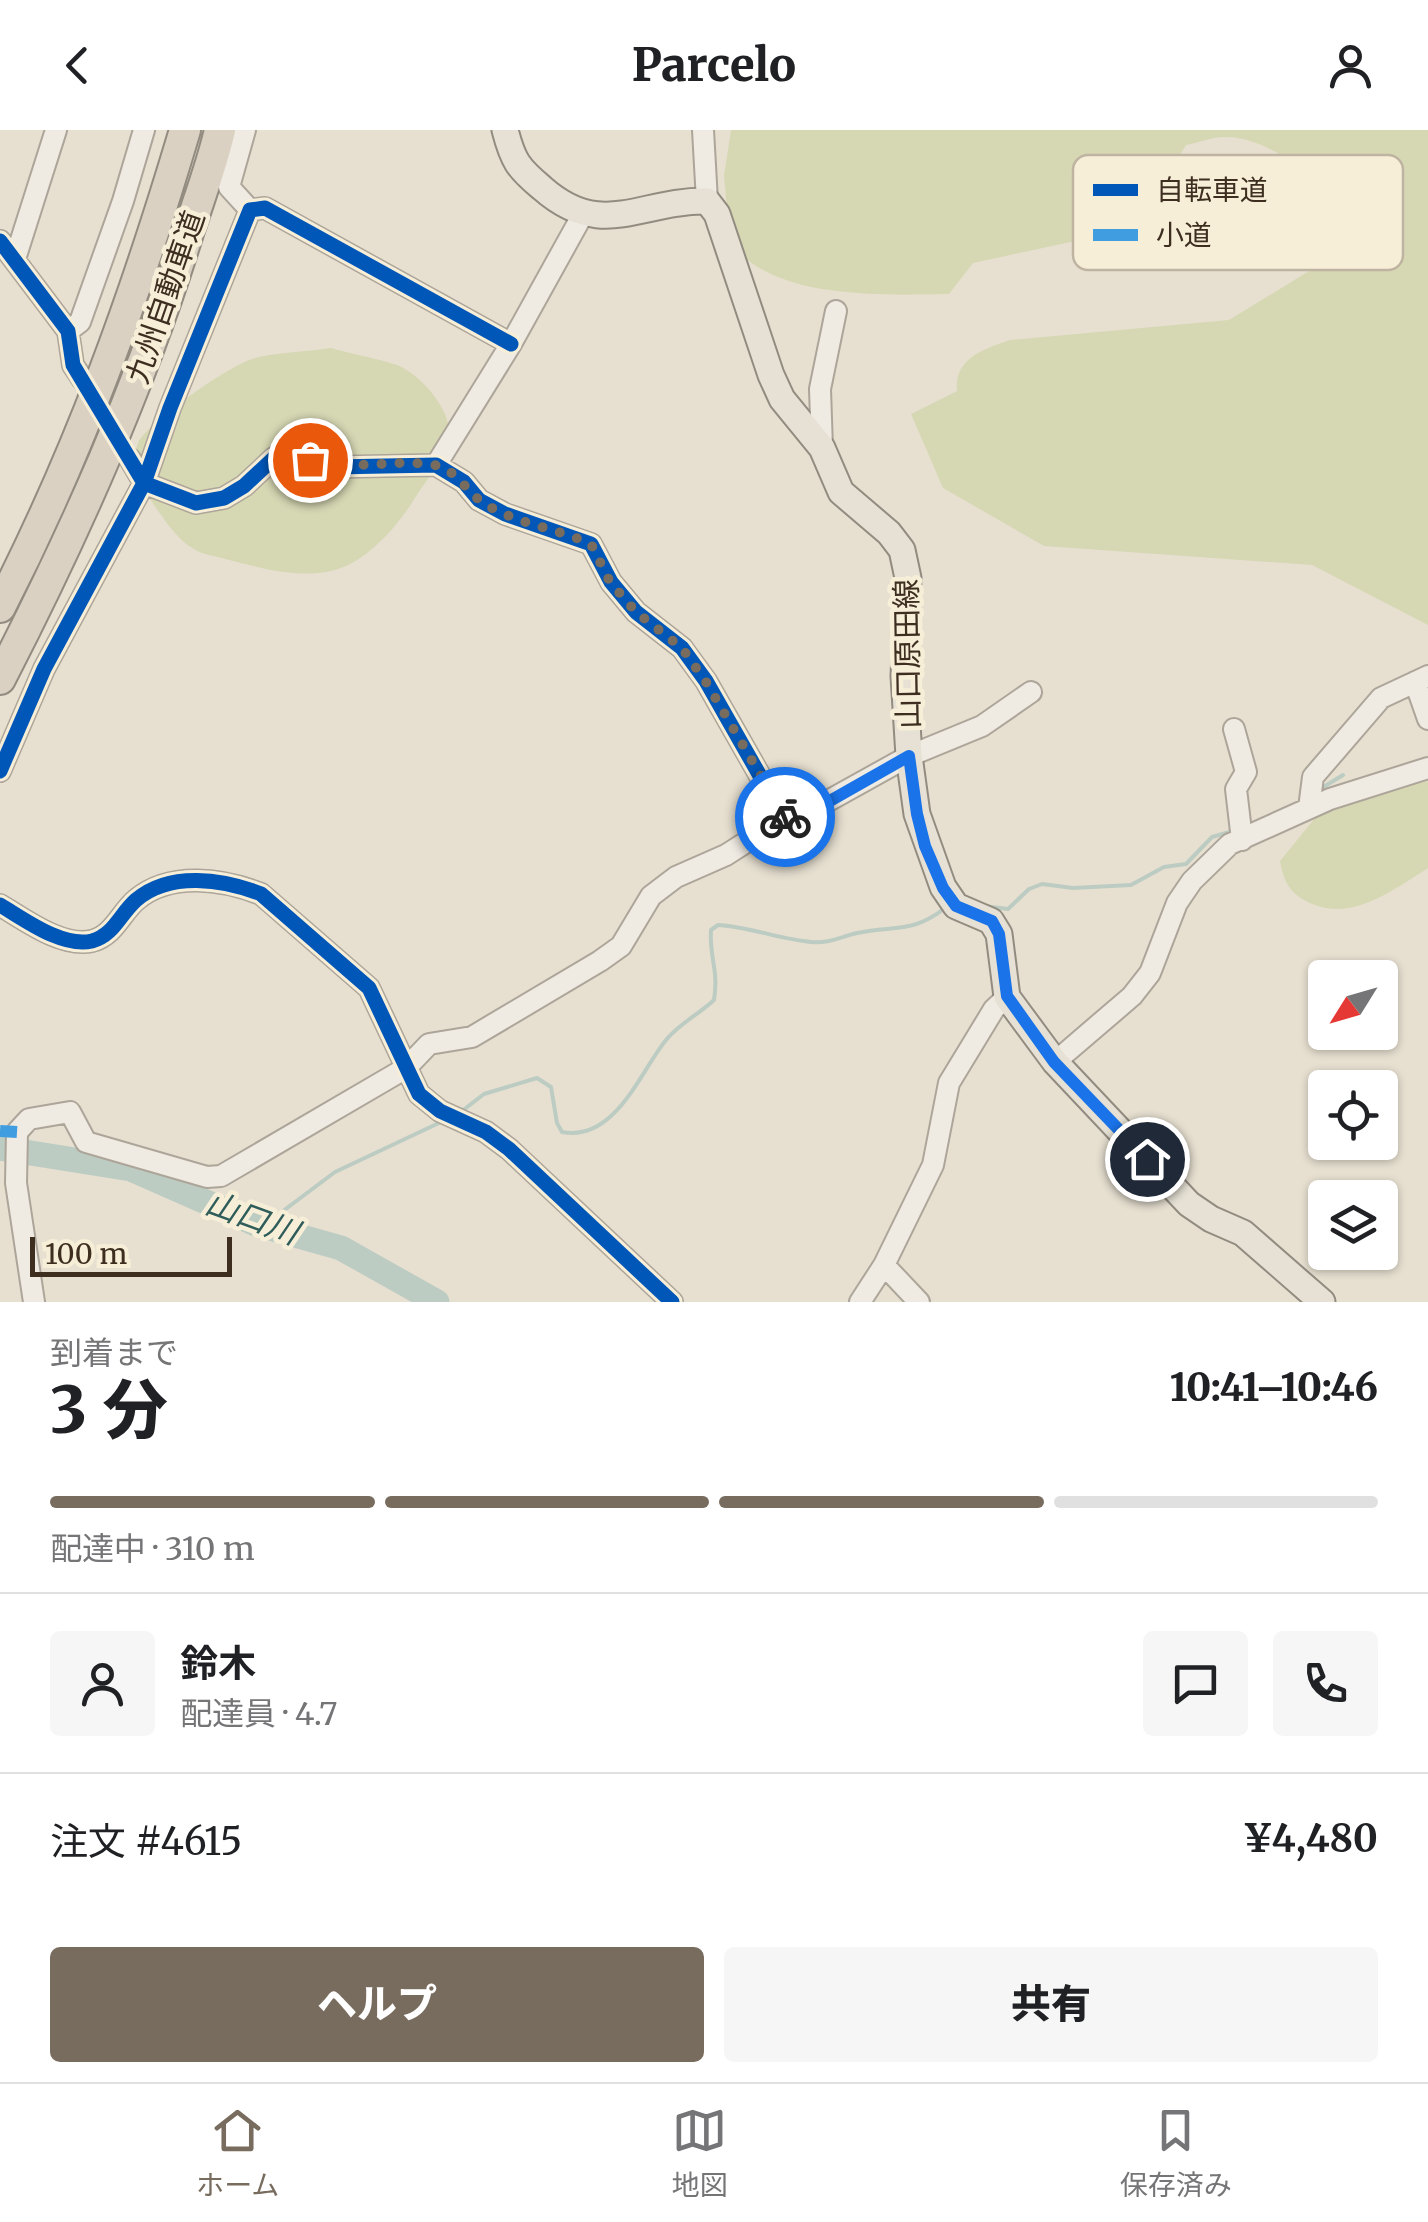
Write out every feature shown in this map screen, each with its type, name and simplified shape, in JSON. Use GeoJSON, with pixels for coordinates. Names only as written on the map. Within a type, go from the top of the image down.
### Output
{"type":"FeatureCollection","features":[{"type":"Feature","properties":{"kind":"highway","name":"九州自動車道"},"geometry":{"type":"LineString","coordinates":[[0,608],[83,431],[114,352],[185,130]]}},
{"type":"Feature","properties":{"kind":"highway","name":"九州自動車道"},"geometry":{"type":"LineString","coordinates":[[0,679],[57,568],[110,451],[172,285],[220,130]]}},
{"type":"Feature","properties":{"kind":"main road"},"geometry":{"type":"LineString","coordinates":[[505,130],[516,166],[560,204],[582,214],[609,217],[708,201]]}},
{"type":"Feature","properties":{"kind":"main road","name":"山口原田線"},"geometry":{"type":"LineString","coordinates":[[708,201],[717,214],[776,387],[822,448],[840,492],[889,533],[902,550],[908,578],[904,676],[909,756],[925,846],[943,888],[956,906],[992,921],[999,934],[1007,996],[1054,1062],[1189,1204],[1242,1232],[1322,1302]]}},
{"type":"Feature","properties":{"kind":"street"},"geometry":{"type":"LineString","coordinates":[[15,259],[56,130]]}},
{"type":"Feature","properties":{"kind":"street"},"geometry":{"type":"LineString","coordinates":[[68,331],[80,322],[144,130]]}},
{"type":"Feature","properties":{"kind":"street"},"geometry":{"type":"LineString","coordinates":[[245,130],[229,187],[250,210]]}},
{"type":"Feature","properties":{"kind":"street"},"geometry":{"type":"LineString","coordinates":[[703,130],[708,201]]}},
{"type":"Feature","properties":{"kind":"street"},"geometry":{"type":"LineString","coordinates":[[250,210],[265,208],[511,344]]}},
{"type":"Feature","properties":{"kind":"street"},"geometry":{"type":"LineString","coordinates":[[0,771],[44,670],[144,483],[250,210]]}},
{"type":"Feature","properties":{"kind":"street"},"geometry":{"type":"LineString","coordinates":[[436,465],[511,344],[582,214]]}},
{"type":"Feature","properties":{"kind":"street"},"geometry":{"type":"LineString","coordinates":[[0,241],[68,331],[73,365],[82,380]]}},
{"type":"Feature","properties":{"kind":"street"},"geometry":{"type":"LineString","coordinates":[[822,448],[820,389],[836,312]]}},
{"type":"Feature","properties":{"kind":"street"},"geometry":{"type":"LineString","coordinates":[[130,459],[144,483],[196,503],[224,498],[244,486],[274,458],[286,454],[334,467],[436,465],[464,482],[480,500],[505,514],[591,544],[610,582],[636,612],[682,648],[706,682],[784,818]]}},
{"type":"Feature","properties":{"kind":"street"},"geometry":{"type":"LineString","coordinates":[[1309,808],[1313,777],[1381,698],[1421,679],[1428,719]]}},
{"type":"Feature","properties":{"kind":"street"},"geometry":{"type":"LineString","coordinates":[[34,1302],[11,1185],[17,1132],[29,1119],[70,1112],[86,1142],[207,1176],[222,1176],[406,1068],[429,1044],[472,1037],[600,961],[621,946],[651,896],[676,877],[726,856],[784,818],[828,802],[909,756],[982,726],[1031,692]]}},
{"type":"Feature","properties":{"kind":"street"},"geometry":{"type":"LineString","coordinates":[[1234,729],[1246,772],[1236,789],[1242,840]]}},
{"type":"Feature","properties":{"kind":"street"},"geometry":{"type":"LineString","coordinates":[[1054,1062],[1132,996],[1150,974],[1177,904],[1192,881],[1230,844],[1309,808],[1428,768]]}},
{"type":"Feature","properties":{"kind":"street"},"geometry":{"type":"LineString","coordinates":[[0,905],[43,930],[90,942],[112,930],[134,901],[152,889],[208,880],[261,894],[369,988],[419,1094],[440,1112],[486,1132],[509,1149],[672,1302]]}},
{"type":"Feature","properties":{"kind":"street"},"geometry":{"type":"LineString","coordinates":[[860,1302],[884,1265],[933,1165],[948,1083],[994,1009],[1007,996]]}},
{"type":"Feature","properties":{"kind":"street"},"geometry":{"type":"LineString","coordinates":[[884,1265],[919,1302]]}},
{"type":"Feature","properties":{"kind":"green space"},"geometry":{"type":"Polygon","coordinates":[[[731,130],[1428,130],[1428,625],[1312,565],[1044,546],[943,488],[911,414],[957,391],[960,370],[973,356],[1010,340],[1229,320],[1311,270],[1403,270],[1403,155],[1282,155],[1242,139],[1219,137],[1186,145],[1180,155],[1073,155],[1073,242],[973,263],[949,294],[831,290],[772,275],[748,261],[730,241],[724,176],[731,130]]]}},
{"type":"Feature","properties":{"kind":"green space"},"geometry":{"type":"Polygon","coordinates":[[[331,348],[397,365],[426,386],[442,408],[448,442],[406,511],[380,542],[358,560],[319,573],[272,570],[209,555],[184,542],[146,491],[137,465],[139,441],[175,407],[244,362],[331,348]]]}},
{"type":"Feature","properties":{"kind":"green space"},"geometry":{"type":"Polygon","coordinates":[[[1428,781],[1428,868],[1384,895],[1353,907],[1320,907],[1290,888],[1280,861],[1315,818],[1367,795],[1428,781]]]}},
{"type":"Feature","properties":{"kind":"waterway"},"geometry":{"type":"LineString","coordinates":[[1317,791],[1343,775]]}},
{"type":"Feature","properties":{"kind":"waterway"},"geometry":{"type":"LineString","coordinates":[[984,906],[1008,909],[1029,889],[1042,884],[1073,888],[1131,885],[1164,867],[1186,864],[1212,837],[1233,831]]}},
{"type":"Feature","properties":{"kind":"waterway"},"geometry":{"type":"LineString","coordinates":[[462,1111],[484,1094],[537,1078],[551,1087],[562,1132],[581,1132],[611,1116],[671,1034],[714,1000],[711,930],[718,925],[823,942],[923,922],[945,908]]}},
{"type":"Feature","properties":{"kind":"waterway"},"geometry":{"type":"LineString","coordinates":[[263,1226],[335,1172],[441,1122]]}},
{"type":"Feature","properties":{"kind":"waterway","name":"山口川"},"geometry":{"type":"LineString","coordinates":[[0,1148],[131,1169],[256,1224],[341,1248],[437,1302]]}},
{"type":"Feature","properties":{"kind":"marked path"},"geometry":{"type":"LineString","coordinates":[[0,1131],[17,1132]]}},
{"type":"Feature","properties":{"kind":"cycle path"},"geometry":{"type":"LineString","coordinates":[[0,771],[44,669],[144,483],[250,210],[265,208],[511,344]]}},
{"type":"Feature","properties":{"kind":"cycle path"},"geometry":{"type":"LineString","coordinates":[[0,241],[68,331],[73,365],[144,483],[196,503],[224,498],[244,486],[274,458],[285,454],[334,467],[436,465],[464,482],[479,500],[505,514],[591,544],[611,582],[636,612],[682,648],[706,681],[784,818]]}},
{"type":"Feature","properties":{"kind":"cycle path"},"geometry":{"type":"LineString","coordinates":[[0,905],[44,931],[80,942],[106,934],[136,900],[150,891],[180,881],[214,882],[261,894],[369,988],[419,1094],[440,1111],[486,1132],[509,1149],[672,1302]]}},
{"type":"Feature","properties":{"kind":"way so far"},"geometry":{"type":"LineString","coordinates":[[310,460],[334,467],[436,465],[464,482],[480,500],[505,514],[591,544],[610,582],[636,612],[682,648],[785,817]]}},
{"type":"Feature","properties":{"kind":"route"},"geometry":{"type":"LineString","coordinates":[[785,817],[828,802],[909,756],[925,846],[943,888],[956,906],[992,921],[999,934],[1007,996],[1020,1016],[1054,1062],[1147,1159]]}}]}
